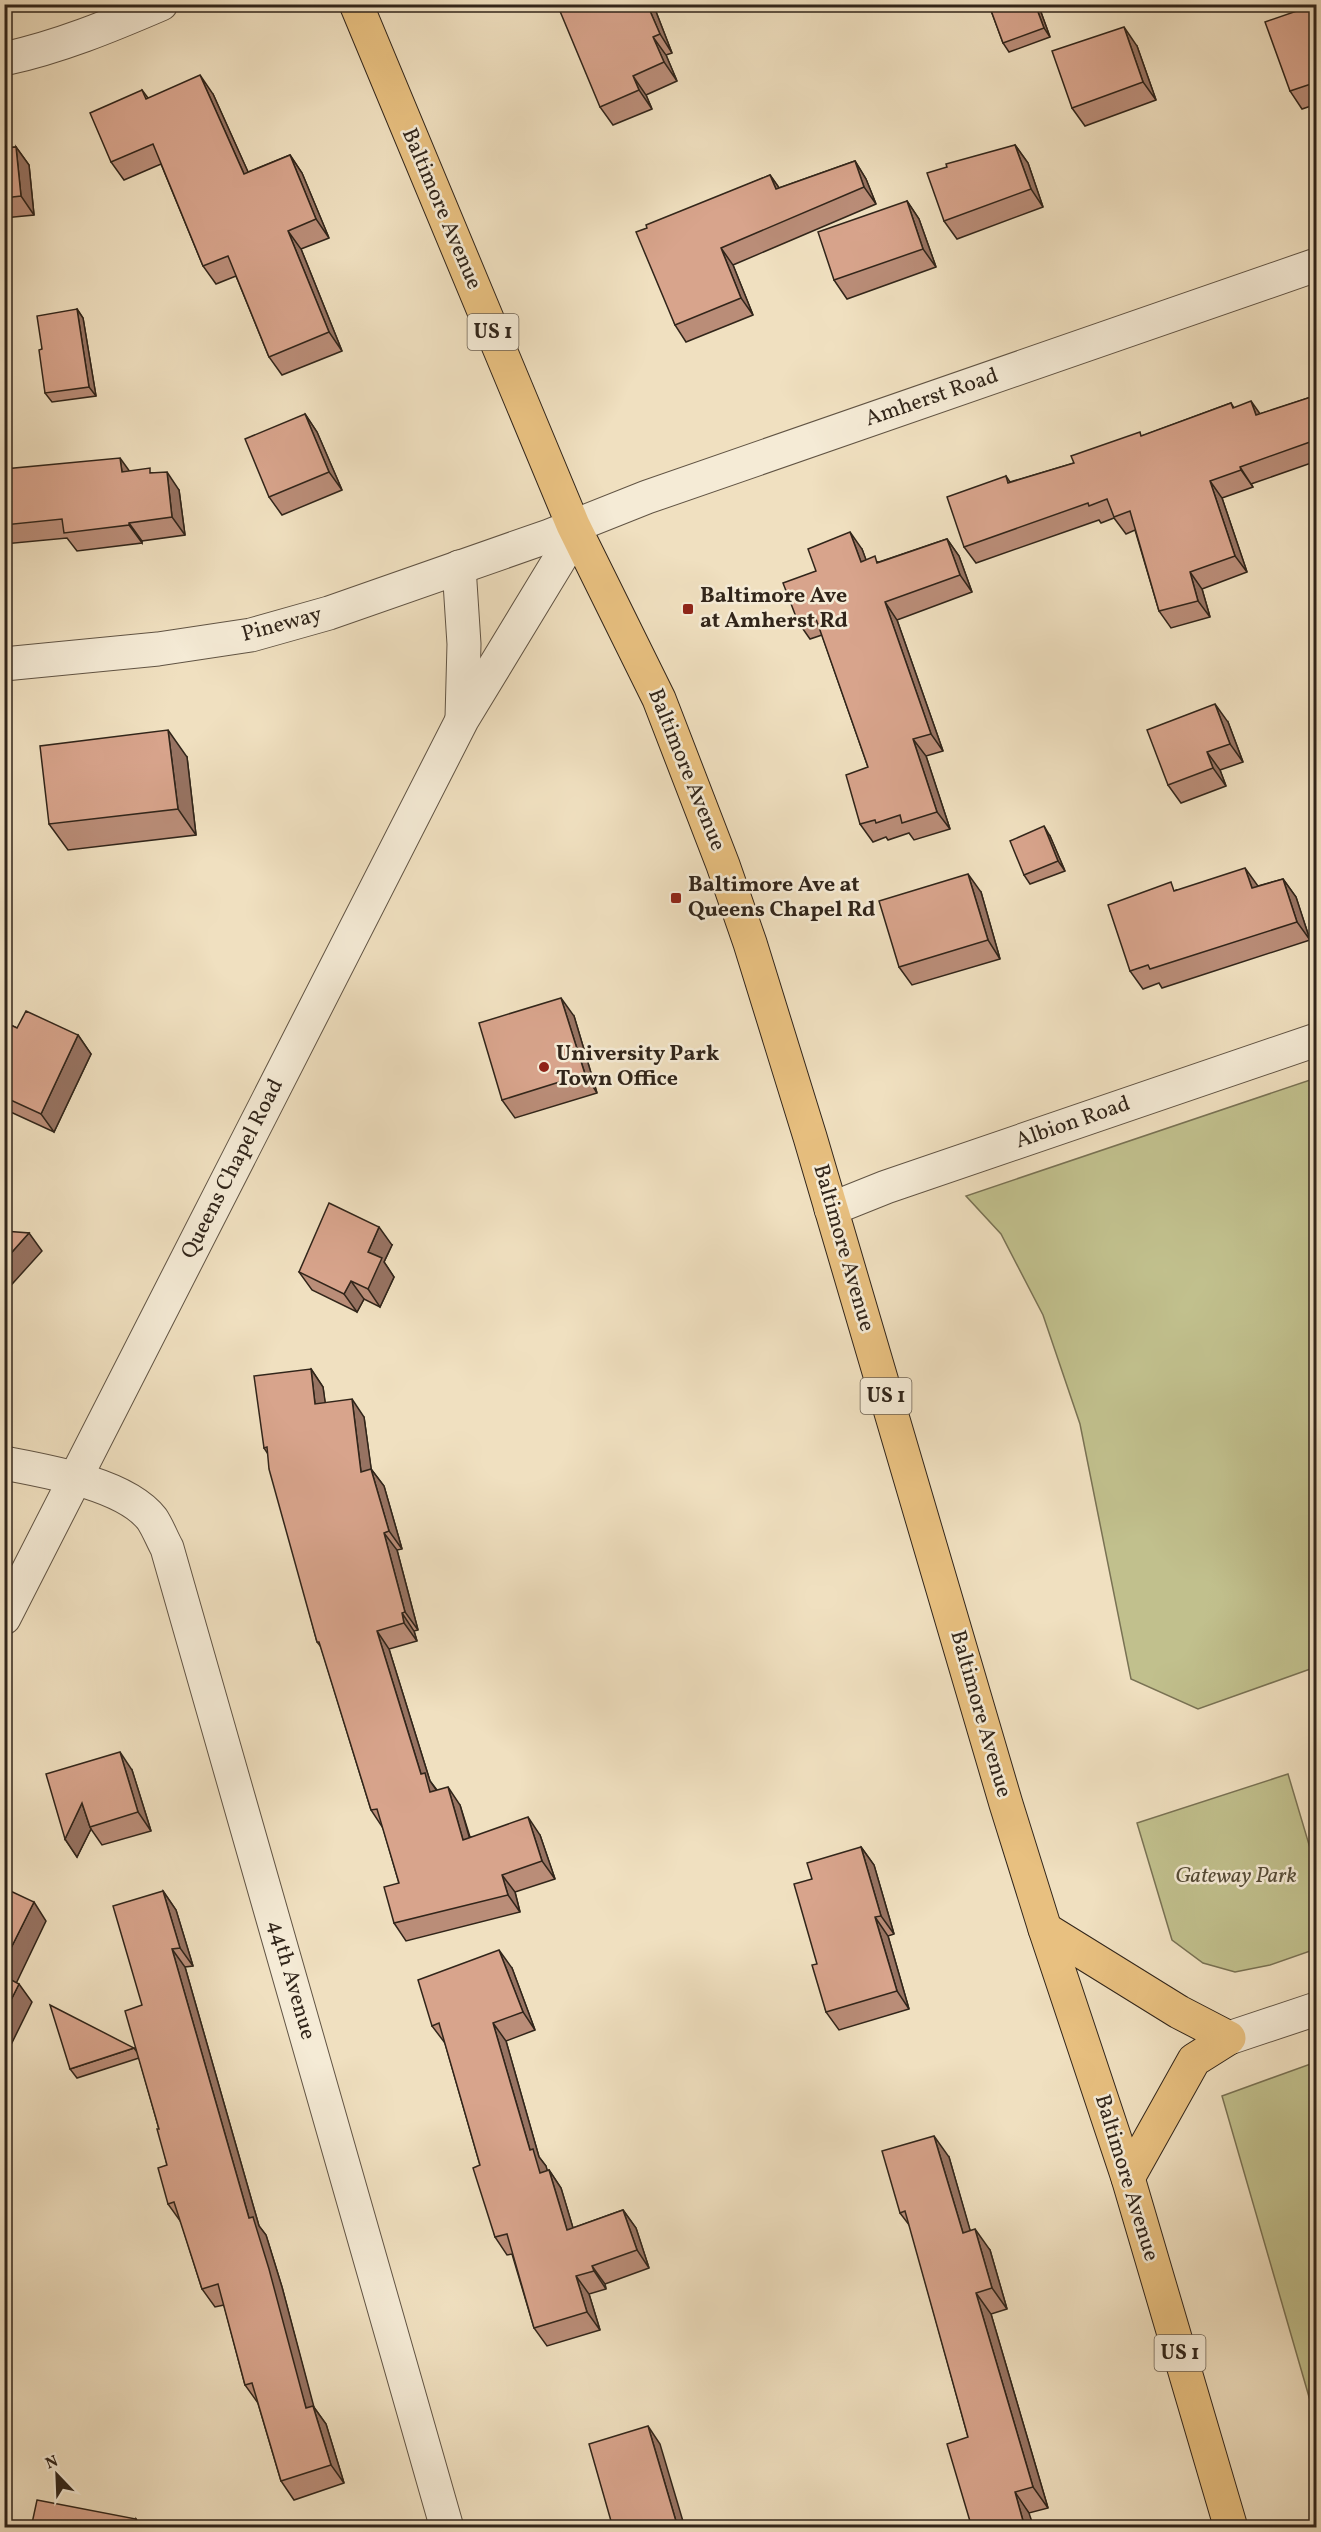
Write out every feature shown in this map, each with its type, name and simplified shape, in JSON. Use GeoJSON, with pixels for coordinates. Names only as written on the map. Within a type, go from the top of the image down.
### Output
{"type":"FeatureCollection","features":[{"type":"Feature","properties":{"kind":"main road","name":"Baltimore Avenue"},"geometry":{"type":"LineString","coordinates":[[356,4],[561,530],[659,699],[699,797],[750,942],[1045,1929],[1128,2178],[1231,2528]]}},
{"type":"Feature","properties":{"kind":"main road"},"geometry":{"type":"LineString","coordinates":[[1045,1929],[1179,2012],[1229,2038]]}},
{"type":"Feature","properties":{"kind":"main road"},"geometry":{"type":"LineString","coordinates":[[1128,2178],[1194,2060],[1229,2038]]}},
{"type":"Feature","properties":{"kind":"street"},"geometry":{"type":"LineString","coordinates":[[4,59],[94,32],[161,4]]}},
{"type":"Feature","properties":{"kind":"street","name":"Amherst Road"},"geometry":{"type":"LineString","coordinates":[[561,530],[1317,265]]}},
{"type":"Feature","properties":{"kind":"street","name":"Pineway"},"geometry":{"type":"LineString","coordinates":[[4,664],[158,649],[251,635],[329,613],[561,530]]}},
{"type":"Feature","properties":{"kind":"street","name":"Queens Chapel Road"},"geometry":{"type":"LineString","coordinates":[[4,1618],[462,720],[564,552],[561,530]]}},
{"type":"Feature","properties":{"kind":"street","name":"Queens Chapel Road"},"geometry":{"type":"LineString","coordinates":[[459,567],[464,644],[462,720]]}},
{"type":"Feature","properties":{"kind":"street","name":"Albion Road"},"geometry":{"type":"LineString","coordinates":[[831,1209],[886,1187],[1317,1040]]}},
{"type":"Feature","properties":{"kind":"street","name":"44th Avenue"},"geometry":{"type":"LineString","coordinates":[[4,1463],[76,1478],[126,1498],[151,1518],[167,1548],[447,2528]]}},
{"type":"Feature","properties":{"kind":"street"},"geometry":{"type":"LineString","coordinates":[[1229,2038],[1317,2009]]}},
{"type":"Feature","properties":{"kind":"green space"},"geometry":{"type":"Polygon","coordinates":[[[1316,1078],[1316,1667],[1198,1709],[1131,1679],[1080,1424],[1043,1315],[1001,1234],[966,1196],[1316,1078]]]}},
{"type":"Feature","properties":{"kind":"green space","name":"Gateway Park"},"geometry":{"type":"Polygon","coordinates":[[[1288,1774],[1316,1868],[1316,1949],[1270,1965],[1235,1972],[1203,1963],[1172,1940],[1137,1823],[1288,1774]]]}},
{"type":"Feature","properties":{"kind":"green space"},"geometry":{"type":"Polygon","coordinates":[[[1316,2062],[1316,2421],[1222,2096],[1316,2062]]]}},
{"type":"Feature","properties":{"kind":"building"},"geometry":{"type":"Polygon","coordinates":[[[557,4],[647,4],[660,34],[653,37],[664,62],[633,76],[639,90],[600,107],[557,4]]]}},
{"type":"Feature","properties":{"kind":"building"},"geometry":{"type":"Polygon","coordinates":[[[1035,4],[1044,28],[1003,43],[989,5],[1035,4]]]}},
{"type":"Feature","properties":{"kind":"building"},"geometry":{"type":"Polygon","coordinates":[[[1317,4],[1317,82],[1290,91],[1265,22],[1317,4]]]}},
{"type":"Feature","properties":{"kind":"building"},"geometry":{"type":"Polygon","coordinates":[[[1124,27],[1143,82],[1072,108],[1052,51],[1124,27]]]}},
{"type":"Feature","properties":{"kind":"building"},"geometry":{"type":"Polygon","coordinates":[[[200,75],[244,174],[290,155],[316,219],[288,231],[329,332],[269,357],[228,256],[203,266],[153,144],[111,162],[90,113],[142,90],[146,99],[200,75]]]}},
{"type":"Feature","properties":{"kind":"building"},"geometry":{"type":"Polygon","coordinates":[[[1015,145],[1031,189],[944,221],[927,173],[947,167],[946,164],[1015,145]]]}},
{"type":"Feature","properties":{"kind":"building"},"geometry":{"type":"Polygon","coordinates":[[[16,147],[21,196],[4,198],[4,148],[16,147]]]}},
{"type":"Feature","properties":{"kind":"building"},"geometry":{"type":"Polygon","coordinates":[[[855,161],[864,187],[721,248],[741,298],[675,325],[636,232],[647,228],[646,225],[770,175],[776,189],[855,161]]]}},
{"type":"Feature","properties":{"kind":"building"},"geometry":{"type":"Polygon","coordinates":[[[907,201],[923,249],[834,280],[818,232],[907,201]]]}},
{"type":"Feature","properties":{"kind":"building"},"geometry":{"type":"Polygon","coordinates":[[[77,309],[89,387],[45,393],[37,316],[77,309]]]}},
{"type":"Feature","properties":{"kind":"building"},"geometry":{"type":"Polygon","coordinates":[[[1317,395],[1317,450],[1313,451],[1310,442],[1240,467],[1241,470],[1210,481],[1235,556],[1190,572],[1198,601],[1159,611],[1130,511],[1114,517],[1107,499],[1089,506],[1088,503],[964,547],[947,497],[1006,476],[1008,483],[1074,463],[1071,456],[1140,432],[1141,436],[1231,403],[1233,408],[1251,401],[1256,415],[1317,395]]]}},
{"type":"Feature","properties":{"kind":"building"},"geometry":{"type":"Polygon","coordinates":[[[305,414],[329,472],[269,497],[245,439],[305,414]]]}},
{"type":"Feature","properties":{"kind":"building"},"geometry":{"type":"Polygon","coordinates":[[[120,458],[122,472],[150,468],[150,473],[167,472],[172,517],[64,533],[62,519],[4,525],[4,469],[120,458]]]}},
{"type":"Feature","properties":{"kind":"building"},"geometry":{"type":"Polygon","coordinates":[[[850,532],[861,562],[875,556],[877,563],[947,539],[960,575],[885,602],[931,734],[913,739],[937,812],[902,823],[900,815],[876,823],[875,820],[860,824],[846,775],[868,767],[815,616],[798,622],[783,583],[816,571],[808,549],[850,532]]]}},
{"type":"Feature","properties":{"kind":"building"},"geometry":{"type":"Polygon","coordinates":[[[1215,704],[1230,744],[1207,752],[1213,768],[1168,785],[1147,730],[1215,704]]]}},
{"type":"Feature","properties":{"kind":"building"},"geometry":{"type":"Polygon","coordinates":[[[168,730],[178,809],[49,824],[40,746],[168,730]]]}},
{"type":"Feature","properties":{"kind":"building"},"geometry":{"type":"Polygon","coordinates":[[[1044,826],[1058,861],[1024,875],[1010,841],[1044,826]]]}},
{"type":"Feature","properties":{"kind":"building"},"geometry":{"type":"Polygon","coordinates":[[[1245,868],[1252,888],[1283,879],[1297,922],[1150,969],[1148,965],[1130,971],[1108,905],[1171,882],[1174,891],[1245,868]]]}},
{"type":"Feature","properties":{"kind":"building"},"geometry":{"type":"Polygon","coordinates":[[[968,874],[988,940],[899,967],[879,901],[968,874]]]}},
{"type":"Feature","properties":{"kind":"building","name":"University Park Town Office"},"geometry":{"type":"Polygon","coordinates":[[[561,998],[585,1074],[502,1100],[479,1023],[561,998]]]}},
{"type":"Feature","properties":{"kind":"building"},"geometry":{"type":"Polygon","coordinates":[[[26,1011],[78,1035],[41,1114],[4,1097],[4,1022],[17,1028],[26,1011]]]}},
{"type":"Feature","properties":{"kind":"building"},"geometry":{"type":"Polygon","coordinates":[[[329,1203],[379,1227],[368,1252],[382,1258],[368,1289],[351,1281],[344,1294],[299,1272],[329,1203]]]}},
{"type":"Feature","properties":{"kind":"building"},"geometry":{"type":"Polygon","coordinates":[[[4,1231],[29,1233],[4,1261],[4,1231]]]}},
{"type":"Feature","properties":{"kind":"building"},"geometry":{"type":"Polygon","coordinates":[[[311,1369],[315,1404],[352,1399],[361,1472],[371,1469],[389,1531],[384,1533],[405,1612],[402,1613],[404,1623],[377,1631],[421,1774],[425,1773],[430,1792],[448,1787],[463,1840],[528,1817],[542,1861],[502,1875],[508,1895],[394,1923],[384,1887],[399,1883],[377,1809],[371,1810],[319,1642],[317,1642],[269,1469],[267,1447],[264,1448],[254,1376],[311,1369]]]}},
{"type":"Feature","properties":{"kind":"building"},"geometry":{"type":"Polygon","coordinates":[[[120,1752],[138,1812],[90,1827],[82,1803],[65,1839],[46,1774],[120,1752]]]}},
{"type":"Feature","properties":{"kind":"building"},"geometry":{"type":"Polygon","coordinates":[[[861,1847],[881,1916],[875,1917],[897,1991],[826,2012],[812,1965],[817,1964],[794,1884],[812,1879],[807,1863],[861,1847]]]}},
{"type":"Feature","properties":{"kind":"building"},"geometry":{"type":"Polygon","coordinates":[[[4,1888],[34,1902],[4,1962],[4,1888]]]}},
{"type":"Feature","properties":{"kind":"building"},"geometry":{"type":"Polygon","coordinates":[[[163,1891],[180,1948],[172,1949],[249,2218],[253,2217],[269,2269],[306,2408],[313,2406],[331,2465],[281,2481],[252,2383],[245,2385],[218,2284],[202,2289],[174,2202],[168,2204],[158,2168],[167,2165],[157,2129],[159,2129],[125,2011],[142,2005],[113,1906],[163,1891]]]}},
{"type":"Feature","properties":{"kind":"building"},"geometry":{"type":"Polygon","coordinates":[[[499,1950],[523,2012],[493,2023],[530,2150],[533,2149],[540,2173],[549,2170],[567,2230],[623,2210],[637,2250],[592,2266],[594,2271],[576,2276],[587,2312],[534,2328],[507,2234],[495,2237],[473,2168],[480,2165],[439,2023],[432,2026],[418,1980],[499,1950]]]}},
{"type":"Feature","properties":{"kind":"building"},"geometry":{"type":"Polygon","coordinates":[[[4,1976],[19,1984],[4,2014],[4,1976]]]}},
{"type":"Feature","properties":{"kind":"building"},"geometry":{"type":"Polygon","coordinates":[[[50,2005],[134,2048],[70,2069],[50,2005]]]}},
{"type":"Feature","properties":{"kind":"building"},"geometry":{"type":"Polygon","coordinates":[[[934,2136],[963,2233],[975,2229],[992,2288],[976,2293],[1033,2487],[1015,2492],[1025,2528],[972,2528],[947,2444],[968,2437],[905,2211],[900,2213],[882,2151],[934,2136]]]}},
{"type":"Feature","properties":{"kind":"building"},"geometry":{"type":"Polygon","coordinates":[[[648,2426],[678,2528],[613,2528],[589,2444],[648,2426]]]}},
{"type":"Feature","properties":{"kind":"building"},"geometry":{"type":"Polygon","coordinates":[[[37,2500],[136,2519],[135,2528],[31,2528],[37,2500]]]}},
{"type":"Feature","properties":{"kind":"place","name":"Baltimore Ave at Amherst Rd"},"geometry":{"type":"Point","coordinates":[688,609]}},
{"type":"Feature","properties":{"kind":"place","name":"Baltimore Ave at Queens Chapel Rd"},"geometry":{"type":"Point","coordinates":[676,898]}},
{"type":"Feature","properties":{"kind":"place","name":"University Park Town Office"},"geometry":{"type":"Point","coordinates":[544,1067]}}]}
